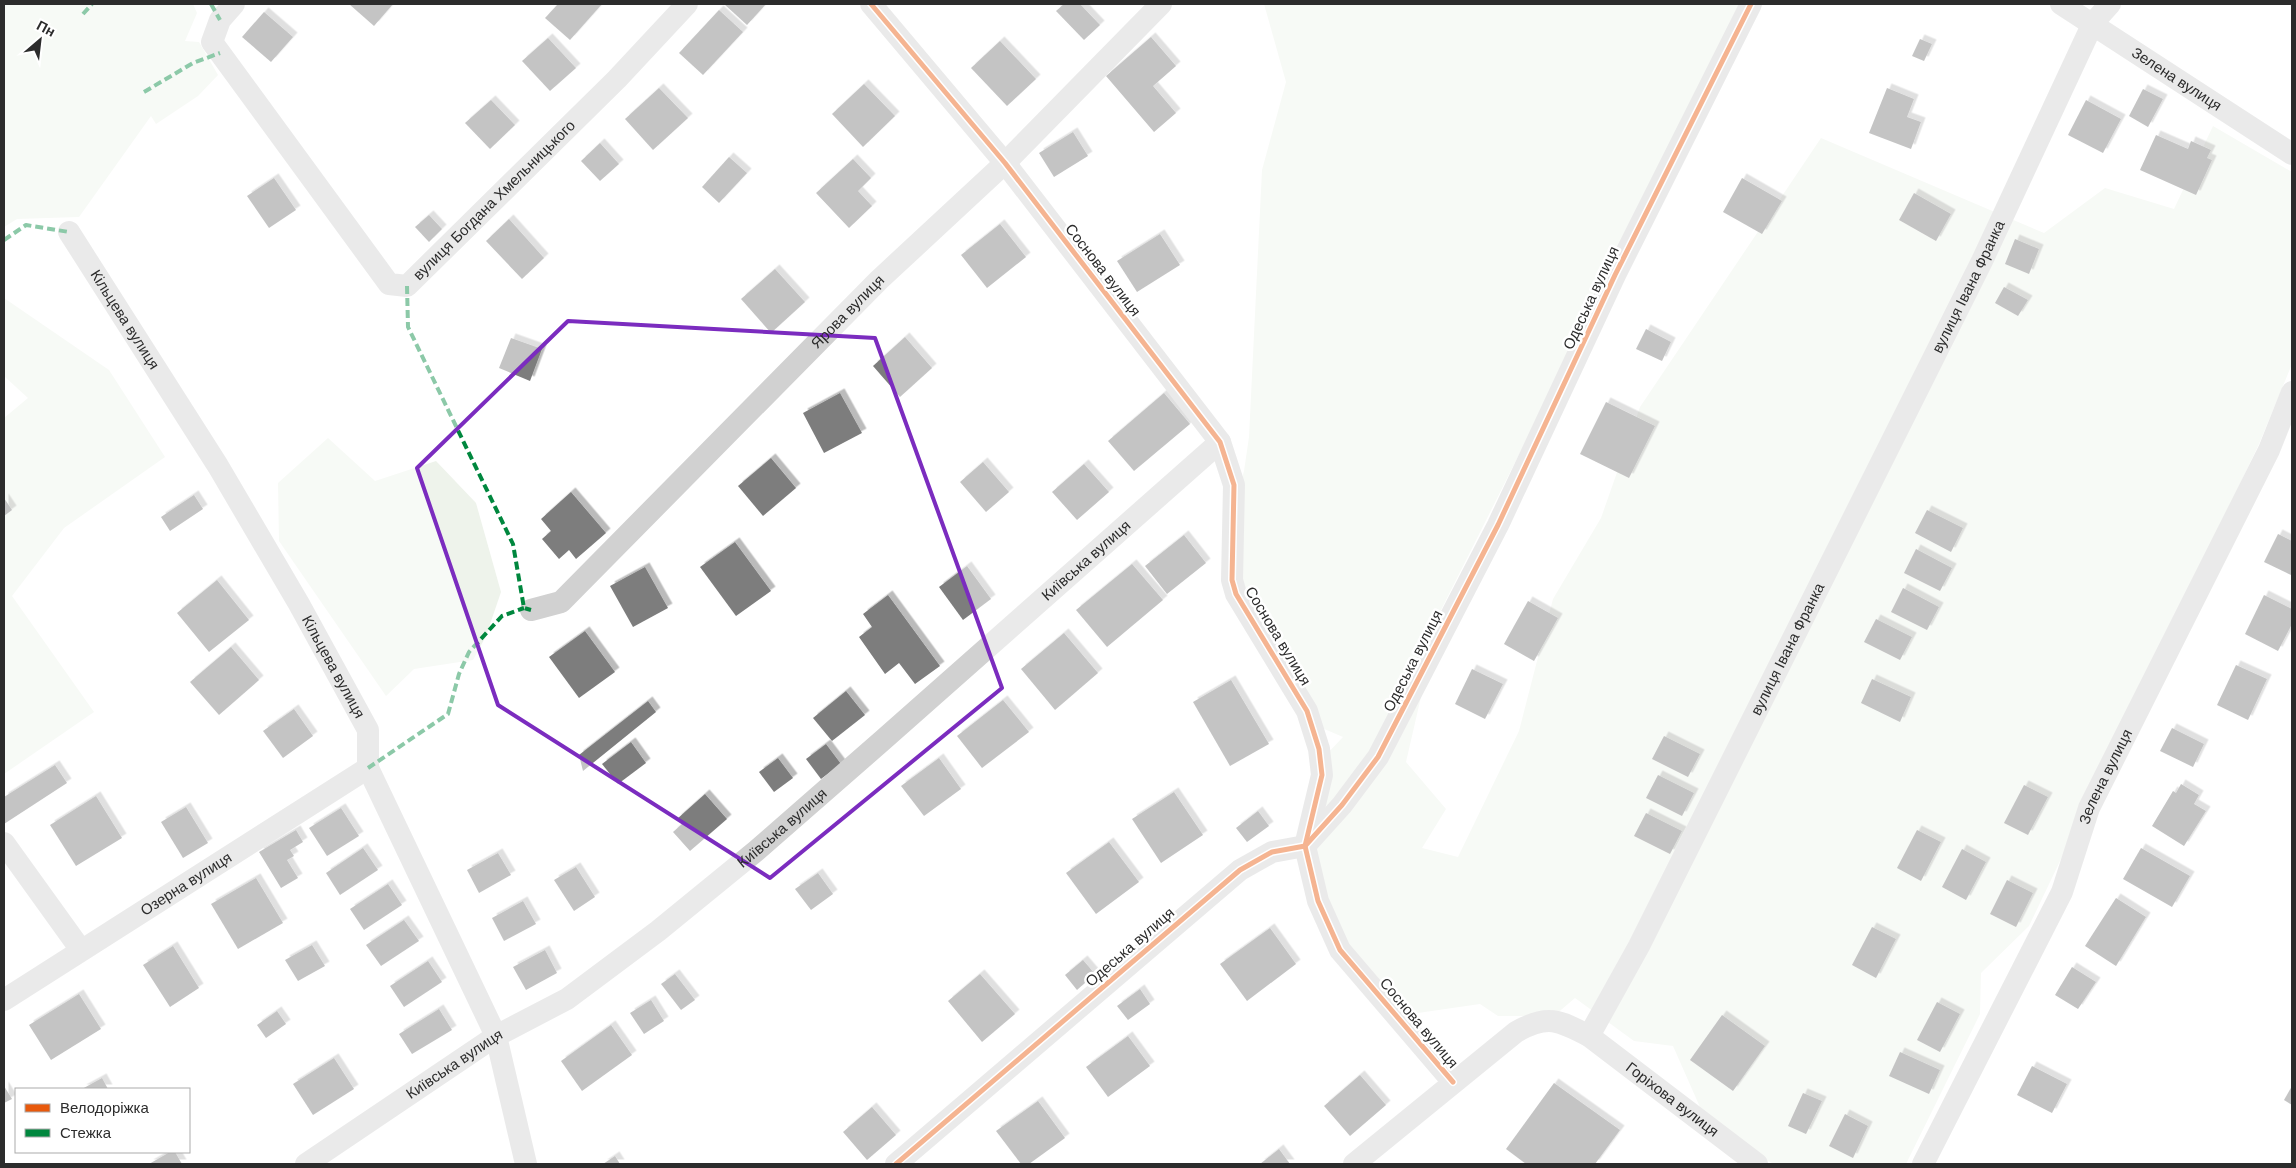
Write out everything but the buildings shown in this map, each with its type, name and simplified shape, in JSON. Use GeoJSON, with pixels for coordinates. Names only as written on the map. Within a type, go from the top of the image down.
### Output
{"type":"FeatureCollection","features":[{"type":"Feature","properties":{"kind":"street","name":"вулиця Богдана Хмельницького"},"geometry":{"type":"LineString","coordinates":[[234,4],[220,20],[212,42],[389,284],[407,286],[617,79],[687,4]]}},
{"type":"Feature","properties":{"kind":"street","name":"Соснова вулиця"},"geometry":{"type":"LineString","coordinates":[[871,4],[1005,163],[1220,442],[1234,485],[1232,580],[1236,594],[1307,711],[1319,749],[1322,775],[1305,846],[1318,901],[1340,950],[1453,1082]]}},
{"type":"Feature","properties":{"kind":"street","name":"Ярова вулиця"},"geometry":{"type":"LineString","coordinates":[[531,610],[562,602],[879,280],[1005,163],[1161,4]]}},
{"type":"Feature","properties":{"kind":"street","name":"Одеська вулиця"},"geometry":{"type":"LineString","coordinates":[[896,1164],[1240,870],[1272,852],[1305,846],[1342,805],[1378,757],[1498,525],[1615,275],[1751,4]]}},
{"type":"Feature","properties":{"kind":"street","name":"Зелена вулиця"},"geometry":{"type":"LineString","coordinates":[[2061,4],[2292,154]]}},
{"type":"Feature","properties":{"kind":"street","name":"вулиця Івана Франка"},"geometry":{"type":"LineString","coordinates":[[1589,1036],[1639,946],[1978,270],[2093,23],[2110,4]]}},
{"type":"Feature","properties":{"kind":"street","name":"Кільцева вулиця"},"geometry":{"type":"LineString","coordinates":[[69,232],[218,466],[299,604],[368,730],[368,768],[496,1036],[526,1164]]}},
{"type":"Feature","properties":{"kind":"street","name":"Зелена вулиця"},"geometry":{"type":"LineString","coordinates":[[1923,1164],[2062,892],[2089,808],[2269,450],[2292,392]]}},
{"type":"Feature","properties":{"kind":"street","name":"Київська вулиця"},"geometry":{"type":"LineString","coordinates":[[306,1164],[496,1036],[566,999],[688,906],[876,747],[1220,442]]}},
{"type":"Feature","properties":{"kind":"street","name":"Озерна вулиця"},"geometry":{"type":"LineString","coordinates":[[4,1000],[368,768]]}},
{"type":"Feature","properties":{"kind":"street"},"geometry":{"type":"LineString","coordinates":[[4,843],[81,950]]}},
{"type":"Feature","properties":{"kind":"street"},"geometry":{"type":"LineString","coordinates":[[1354,1164],[1516,1032],[1532,1023],[1548,1020],[1568,1025],[1589,1036]]}},
{"type":"Feature","properties":{"kind":"street","name":"Горіхова вулиця"},"geometry":{"type":"LineString","coordinates":[[1589,1036],[1757,1164]]}},
{"type":"Feature","properties":{"kind":"highlighted area"},"geometry":{"type":"Polygon","coordinates":[[[568,321],[875,338],[1002,688],[770,878],[498,705],[417,468],[568,321]]]}},
{"type":"Feature","properties":{"kind":"shaded area"},"geometry":{"type":"Polygon","coordinates":[[[4,4],[193,4],[197,13],[185,41],[199,42],[218,75],[198,96],[156,124],[151,116],[79,217],[17,219],[4,227],[4,4]]]}},
{"type":"Feature","properties":{"kind":"shaded area"},"geometry":{"type":"Polygon","coordinates":[[[1264,4],[1745,4],[1441,610],[1406,762],[1446,809],[1422,848],[1458,857],[1519,731],[1553,599],[1601,518],[1640,407],[1821,138],[2044,233],[2105,188],[2174,209],[2213,126],[2292,172],[2292,364],[2259,444],[2029,926],[1981,973],[1980,1014],[1906,1164],[1774,1164],[1751,1152],[1707,1123],[1673,1046],[1634,1041],[1575,998],[1554,1016],[1498,1016],[1480,1004],[1411,1014],[1372,998],[1314,919],[1310,861],[1324,757],[1343,737],[1308,722],[1225,546],[1244,471],[1249,437],[1262,170],[1286,82],[1264,4]]]}},
{"type":"Feature","properties":{"kind":"shaded area"},"geometry":{"type":"Polygon","coordinates":[[[4,298],[109,370],[165,457],[64,528],[12,596],[94,712],[4,774],[4,418],[28,398],[4,376],[4,298]]]}},
{"type":"Feature","properties":{"kind":"shaded area"},"geometry":{"type":"Polygon","coordinates":[[[328,438],[375,481],[436,461],[476,503],[501,592],[486,636],[473,660],[414,669],[386,696],[279,541],[278,483],[328,438]]]}},
{"type":"Feature","properties":{"kind":"marked path"},"geometry":{"type":"LineString","coordinates":[[83,14],[92,4]]}},
{"type":"Feature","properties":{"kind":"marked path"},"geometry":{"type":"LineString","coordinates":[[211,4],[220,20]]}},
{"type":"Feature","properties":{"kind":"marked path"},"geometry":{"type":"LineString","coordinates":[[144,92],[193,63],[220,53]]}},
{"type":"Feature","properties":{"kind":"marked path"},"geometry":{"type":"LineString","coordinates":[[4,240],[26,225],[69,232]]}},
{"type":"Feature","properties":{"kind":"marked path"},"geometry":{"type":"LineString","coordinates":[[407,286],[408,327],[513,544],[524,608],[531,610]]}},
{"type":"Feature","properties":{"kind":"marked path"},"geometry":{"type":"LineString","coordinates":[[368,768],[448,714],[459,674],[469,652],[502,616],[524,608]]}},
{"type":"Feature","properties":{"kind":"cycle path"},"geometry":{"type":"LineString","coordinates":[[871,4],[1005,163],[1220,442],[1234,485],[1232,580],[1236,594],[1307,711],[1319,749],[1322,775],[1305,846],[1318,901],[1340,950],[1453,1082]]}},
{"type":"Feature","properties":{"kind":"cycle path"},"geometry":{"type":"LineString","coordinates":[[896,1164],[1240,870],[1272,852],[1305,846],[1342,805],[1378,757],[1498,525],[1615,275],[1751,4]]}}]}
